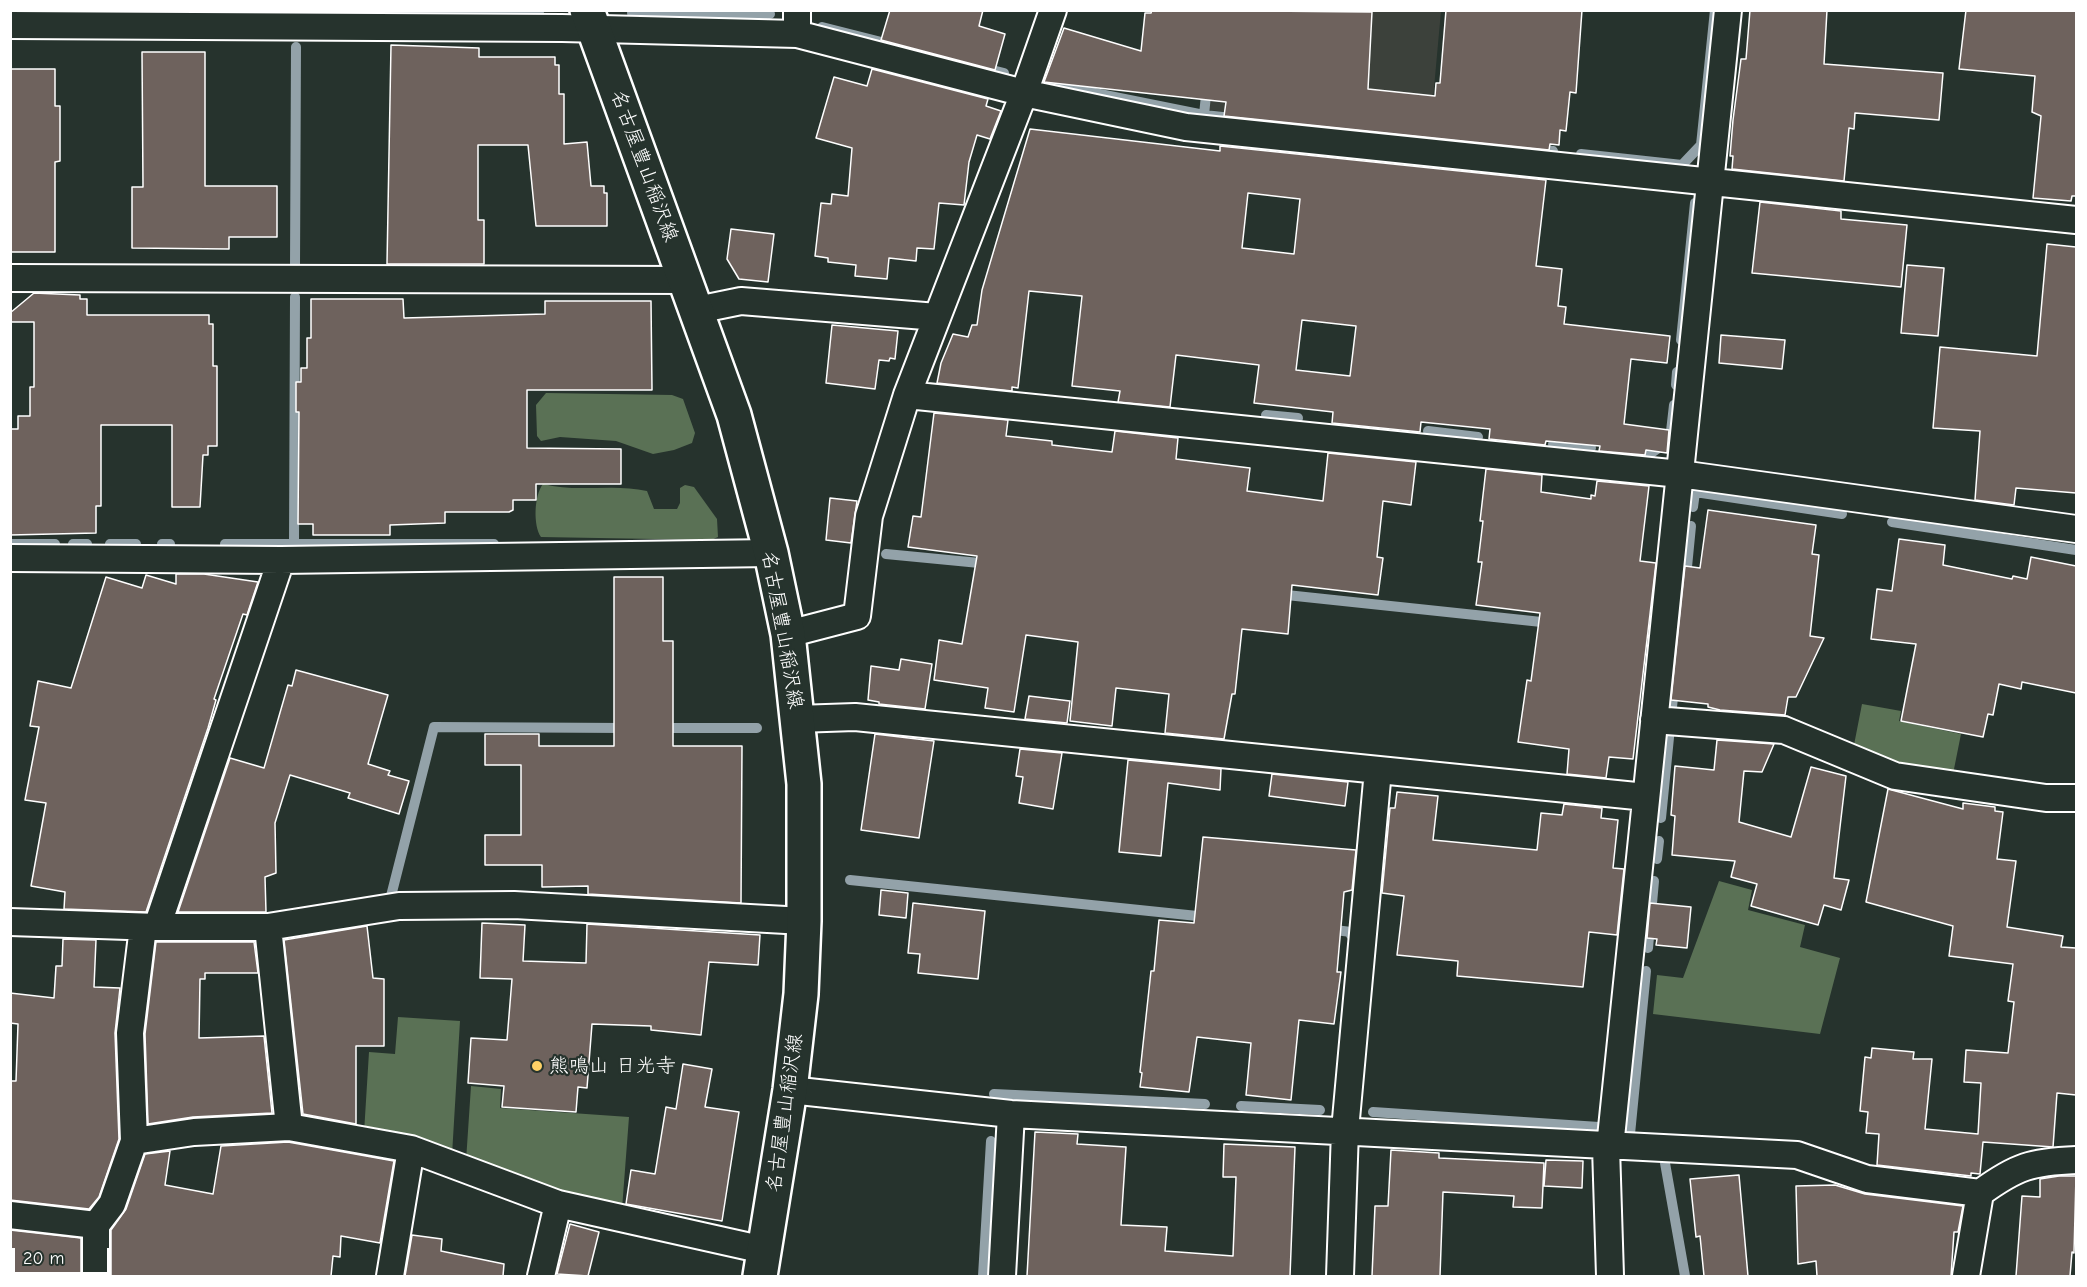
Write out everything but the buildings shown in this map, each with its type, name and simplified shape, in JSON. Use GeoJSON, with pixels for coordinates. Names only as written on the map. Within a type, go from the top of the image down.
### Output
{"type":"FeatureCollection","features":[{"type":"Feature","properties":{"kind":"main road","name":"名古屋豊山稲沢線"},"geometry":{"type":"LineString","coordinates":[[590,20],[734,415],[771,553],[788,634],[804,784],[804,921],[801,994],[790,1090],[762,1263]]}},
{"type":"Feature","properties":{"kind":"street"},"geometry":{"type":"LineString","coordinates":[[788,634],[857,616],[869,516],[907,395],[1024,93],[1053,10]]}},
{"type":"Feature","properties":{"kind":"street"},"geometry":{"type":"LineString","coordinates":[[1610,1276],[1608,1147],[1646,796],[1664,721],[1680,474],[1728,10]]}},
{"type":"Feature","properties":{"kind":"street"},"geometry":{"type":"LineString","coordinates":[[10,25],[590,20],[797,22],[1024,93],[1186,128],[2076,219]]}},
{"type":"Feature","properties":{"kind":"street"},"geometry":{"type":"LineString","coordinates":[[10,278],[691,295],[937,317]]}},
{"type":"Feature","properties":{"kind":"street"},"geometry":{"type":"LineString","coordinates":[[907,395],[1680,474],[2076,530]]}},
{"type":"Feature","properties":{"kind":"street"},"geometry":{"type":"LineString","coordinates":[[10,558],[281,560],[771,553]]}},
{"type":"Feature","properties":{"kind":"street"},"geometry":{"type":"LineString","coordinates":[[96,1276],[96,1225],[112,1204],[134,1141],[130,1033],[150,927],[281,560]]}},
{"type":"Feature","properties":{"kind":"street"},"geometry":{"type":"LineString","coordinates":[[797,719],[855,717],[1646,796]]}},
{"type":"Feature","properties":{"kind":"street"},"geometry":{"type":"LineString","coordinates":[[1664,721],[1784,730],[1895,776],[2046,798],[2076,798]]}},
{"type":"Feature","properties":{"kind":"street"},"geometry":{"type":"LineString","coordinates":[[1340,1276],[1345,1130],[1378,770]]}},
{"type":"Feature","properties":{"kind":"street"},"geometry":{"type":"LineString","coordinates":[[10,922],[150,927],[268,927],[399,906],[449,905],[514,905],[804,921]]}},
{"type":"Feature","properties":{"kind":"street"},"geometry":{"type":"LineString","coordinates":[[268,927],[289,1127]]}},
{"type":"Feature","properties":{"kind":"street"},"geometry":{"type":"LineString","coordinates":[[790,1090],[1011,1114],[1345,1130],[1608,1147],[1797,1155],[1867,1179],[1980,1193]]}},
{"type":"Feature","properties":{"kind":"street"},"geometry":{"type":"LineString","coordinates":[[1002,1276],[1011,1114]]}},
{"type":"Feature","properties":{"kind":"street"},"geometry":{"type":"LineString","coordinates":[[134,1141],[194,1132],[289,1127],[411,1149],[558,1204],[762,1263]]}},
{"type":"Feature","properties":{"kind":"street"},"geometry":{"type":"LineString","coordinates":[[390,1276],[411,1149]]}},
{"type":"Feature","properties":{"kind":"street"},"geometry":{"type":"LineString","coordinates":[[1966,1276],[1980,1193],[2008,1172],[2036,1162],[2076,1160]]}},
{"type":"Feature","properties":{"kind":"street"},"geometry":{"type":"LineString","coordinates":[[541,1276],[558,1204]]}},
{"type":"Feature","properties":{"kind":"street"},"geometry":{"type":"LineString","coordinates":[[10,1215],[96,1225]]}},
{"type":"Feature","properties":{"kind":"shaded area"},"geometry":{"type":"Polygon","coordinates":[[[1219,11],[1441,11],[1430,132],[1208,110],[1219,11]]]}},
{"type":"Feature","properties":{"kind":"green space"},"geometry":{"type":"Polygon","coordinates":[[[546,393],[672,395],[683,399],[695,433],[692,443],[674,450],[653,454],[616,441],[560,437],[541,441],[537,436],[536,405],[546,393]]]}},
{"type":"Feature","properties":{"kind":"green space"},"geometry":{"type":"Polygon","coordinates":[[[543,484],[569,488],[621,488],[647,491],[654,509],[677,509],[680,503],[680,488],[685,485],[694,487],[717,519],[718,537],[711,540],[541,537],[538,532],[536,510],[538,495],[543,484]]]}},
{"type":"Feature","properties":{"kind":"green space"},"geometry":{"type":"Polygon","coordinates":[[[1862,704],[1901,711],[1899,721],[1961,734],[1952,779],[1897,768],[1853,750],[1862,704]]]}},
{"type":"Feature","properties":{"kind":"green space"},"geometry":{"type":"Polygon","coordinates":[[[1719,881],[1752,890],[1748,910],[1805,925],[1800,947],[1840,958],[1820,1034],[1653,1014],[1657,975],[1683,978],[1719,881]]]}},
{"type":"Feature","properties":{"kind":"green space"},"geometry":{"type":"Polygon","coordinates":[[[398,1017],[460,1021],[452,1155],[364,1133],[369,1052],[395,1054],[398,1017]]]}},
{"type":"Feature","properties":{"kind":"green space"},"geometry":{"type":"Polygon","coordinates":[[[471,1086],[501,1089],[500,1108],[629,1117],[622,1209],[562,1196],[466,1161],[471,1086]]]}},
{"type":"Feature","properties":{"kind":"waterway"},"geometry":{"type":"LineString","coordinates":[[1581,154],[1682,165],[1701,145],[1715,10]]}},
{"type":"Feature","properties":{"kind":"waterway"},"geometry":{"type":"LineString","coordinates":[[10,12],[20,12]]}},
{"type":"Feature","properties":{"kind":"waterway"},"geometry":{"type":"LineString","coordinates":[[66,12],[107,12]]}},
{"type":"Feature","properties":{"kind":"waterway"},"geometry":{"type":"LineString","coordinates":[[179,12],[267,12]]}},
{"type":"Feature","properties":{"kind":"waterway"},"geometry":{"type":"LineString","coordinates":[[302,12],[539,13]]}},
{"type":"Feature","properties":{"kind":"waterway"},"geometry":{"type":"LineString","coordinates":[[632,13],[770,14]]}},
{"type":"Feature","properties":{"kind":"waterway"},"geometry":{"type":"LineString","coordinates":[[822,27],[1004,73]]}},
{"type":"Feature","properties":{"kind":"waterway"},"geometry":{"type":"LineString","coordinates":[[295,266],[296,47]]}},
{"type":"Feature","properties":{"kind":"waterway"},"geometry":{"type":"LineString","coordinates":[[1055,85],[1204,115],[1433,139]]}},
{"type":"Feature","properties":{"kind":"waterway"},"geometry":{"type":"LineString","coordinates":[[1204,115],[1207,85]]}},
{"type":"Feature","properties":{"kind":"waterway"},"geometry":{"type":"LineString","coordinates":[[1463,142],[1492,145]]}},
{"type":"Feature","properties":{"kind":"waterway"},"geometry":{"type":"LineString","coordinates":[[1535,149],[1553,151]]}},
{"type":"Feature","properties":{"kind":"waterway"},"geometry":{"type":"LineString","coordinates":[[1681,340],[1695,203]]}},
{"type":"Feature","properties":{"kind":"waterway"},"geometry":{"type":"LineString","coordinates":[[294,544],[295,297]]}},
{"type":"Feature","properties":{"kind":"waterway"},"geometry":{"type":"LineString","coordinates":[[1676,385],[1677,372]]}},
{"type":"Feature","properties":{"kind":"waterway"},"geometry":{"type":"LineString","coordinates":[[1632,453],[1650,454],[1670,440],[1674,405]]}},
{"type":"Feature","properties":{"kind":"waterway"},"geometry":{"type":"LineString","coordinates":[[1266,415],[1298,418]]}},
{"type":"Feature","properties":{"kind":"waterway"},"geometry":{"type":"LineString","coordinates":[[1428,431],[1478,437]]}},
{"type":"Feature","properties":{"kind":"waterway"},"geometry":{"type":"LineString","coordinates":[[1553,444],[1591,448]]}},
{"type":"Feature","properties":{"kind":"waterway"},"geometry":{"type":"LineString","coordinates":[[1693,507],[1695,492],[1842,514]]}},
{"type":"Feature","properties":{"kind":"waterway"},"geometry":{"type":"LineString","coordinates":[[1892,522],[2076,550]]}},
{"type":"Feature","properties":{"kind":"waterway"},"geometry":{"type":"LineString","coordinates":[[1687,567],[1691,526]]}},
{"type":"Feature","properties":{"kind":"waterway"},"geometry":{"type":"LineString","coordinates":[[10,544],[55,544]]}},
{"type":"Feature","properties":{"kind":"waterway"},"geometry":{"type":"LineString","coordinates":[[73,544],[87,544]]}},
{"type":"Feature","properties":{"kind":"waterway"},"geometry":{"type":"LineString","coordinates":[[110,544],[136,544]]}},
{"type":"Feature","properties":{"kind":"waterway"},"geometry":{"type":"LineString","coordinates":[[162,544],[170,544]]}},
{"type":"Feature","properties":{"kind":"waterway"},"geometry":{"type":"LineString","coordinates":[[225,544],[494,544]]}},
{"type":"Feature","properties":{"kind":"waterway"},"geometry":{"type":"LineString","coordinates":[[886,554],[990,564]]}},
{"type":"Feature","properties":{"kind":"waterway"},"geometry":{"type":"LineString","coordinates":[[1277,594],[1551,623]]}},
{"type":"Feature","properties":{"kind":"waterway"},"geometry":{"type":"LineString","coordinates":[[1661,818],[1674,687]]}},
{"type":"Feature","properties":{"kind":"waterway"},"geometry":{"type":"LineString","coordinates":[[391,896],[434,727],[626,728]]}},
{"type":"Feature","properties":{"kind":"waterway"},"geometry":{"type":"LineString","coordinates":[[660,728],[757,728]]}},
{"type":"Feature","properties":{"kind":"waterway"},"geometry":{"type":"LineString","coordinates":[[1657,859],[1659,841]]}},
{"type":"Feature","properties":{"kind":"waterway"},"geometry":{"type":"LineString","coordinates":[[850,880],[1207,917]]}},
{"type":"Feature","properties":{"kind":"waterway"},"geometry":{"type":"LineString","coordinates":[[1648,948],[1654,881]]}},
{"type":"Feature","properties":{"kind":"waterway"},"geometry":{"type":"LineString","coordinates":[[1327,929],[1351,932],[1351,935]]}},
{"type":"Feature","properties":{"kind":"waterway"},"geometry":{"type":"LineString","coordinates":[[1630,1134],[1646,971]]}},
{"type":"Feature","properties":{"kind":"waterway"},"geometry":{"type":"LineString","coordinates":[[994,1094],[1205,1104]]}},
{"type":"Feature","properties":{"kind":"waterway"},"geometry":{"type":"LineString","coordinates":[[1241,1106],[1320,1110]]}},
{"type":"Feature","properties":{"kind":"waterway"},"geometry":{"type":"LineString","coordinates":[[1373,1112],[1599,1127]]}},
{"type":"Feature","properties":{"kind":"waterway"},"geometry":{"type":"LineString","coordinates":[[983,1276],[991,1141]]}},
{"type":"Feature","properties":{"kind":"waterway"},"geometry":{"type":"LineString","coordinates":[[1665,1163],[1685,1276]]}},
{"type":"Feature","properties":{"kind":"place","name":"熊鳴山 日光寺"},"geometry":{"type":"Point","coordinates":[537,1066]}}]}
